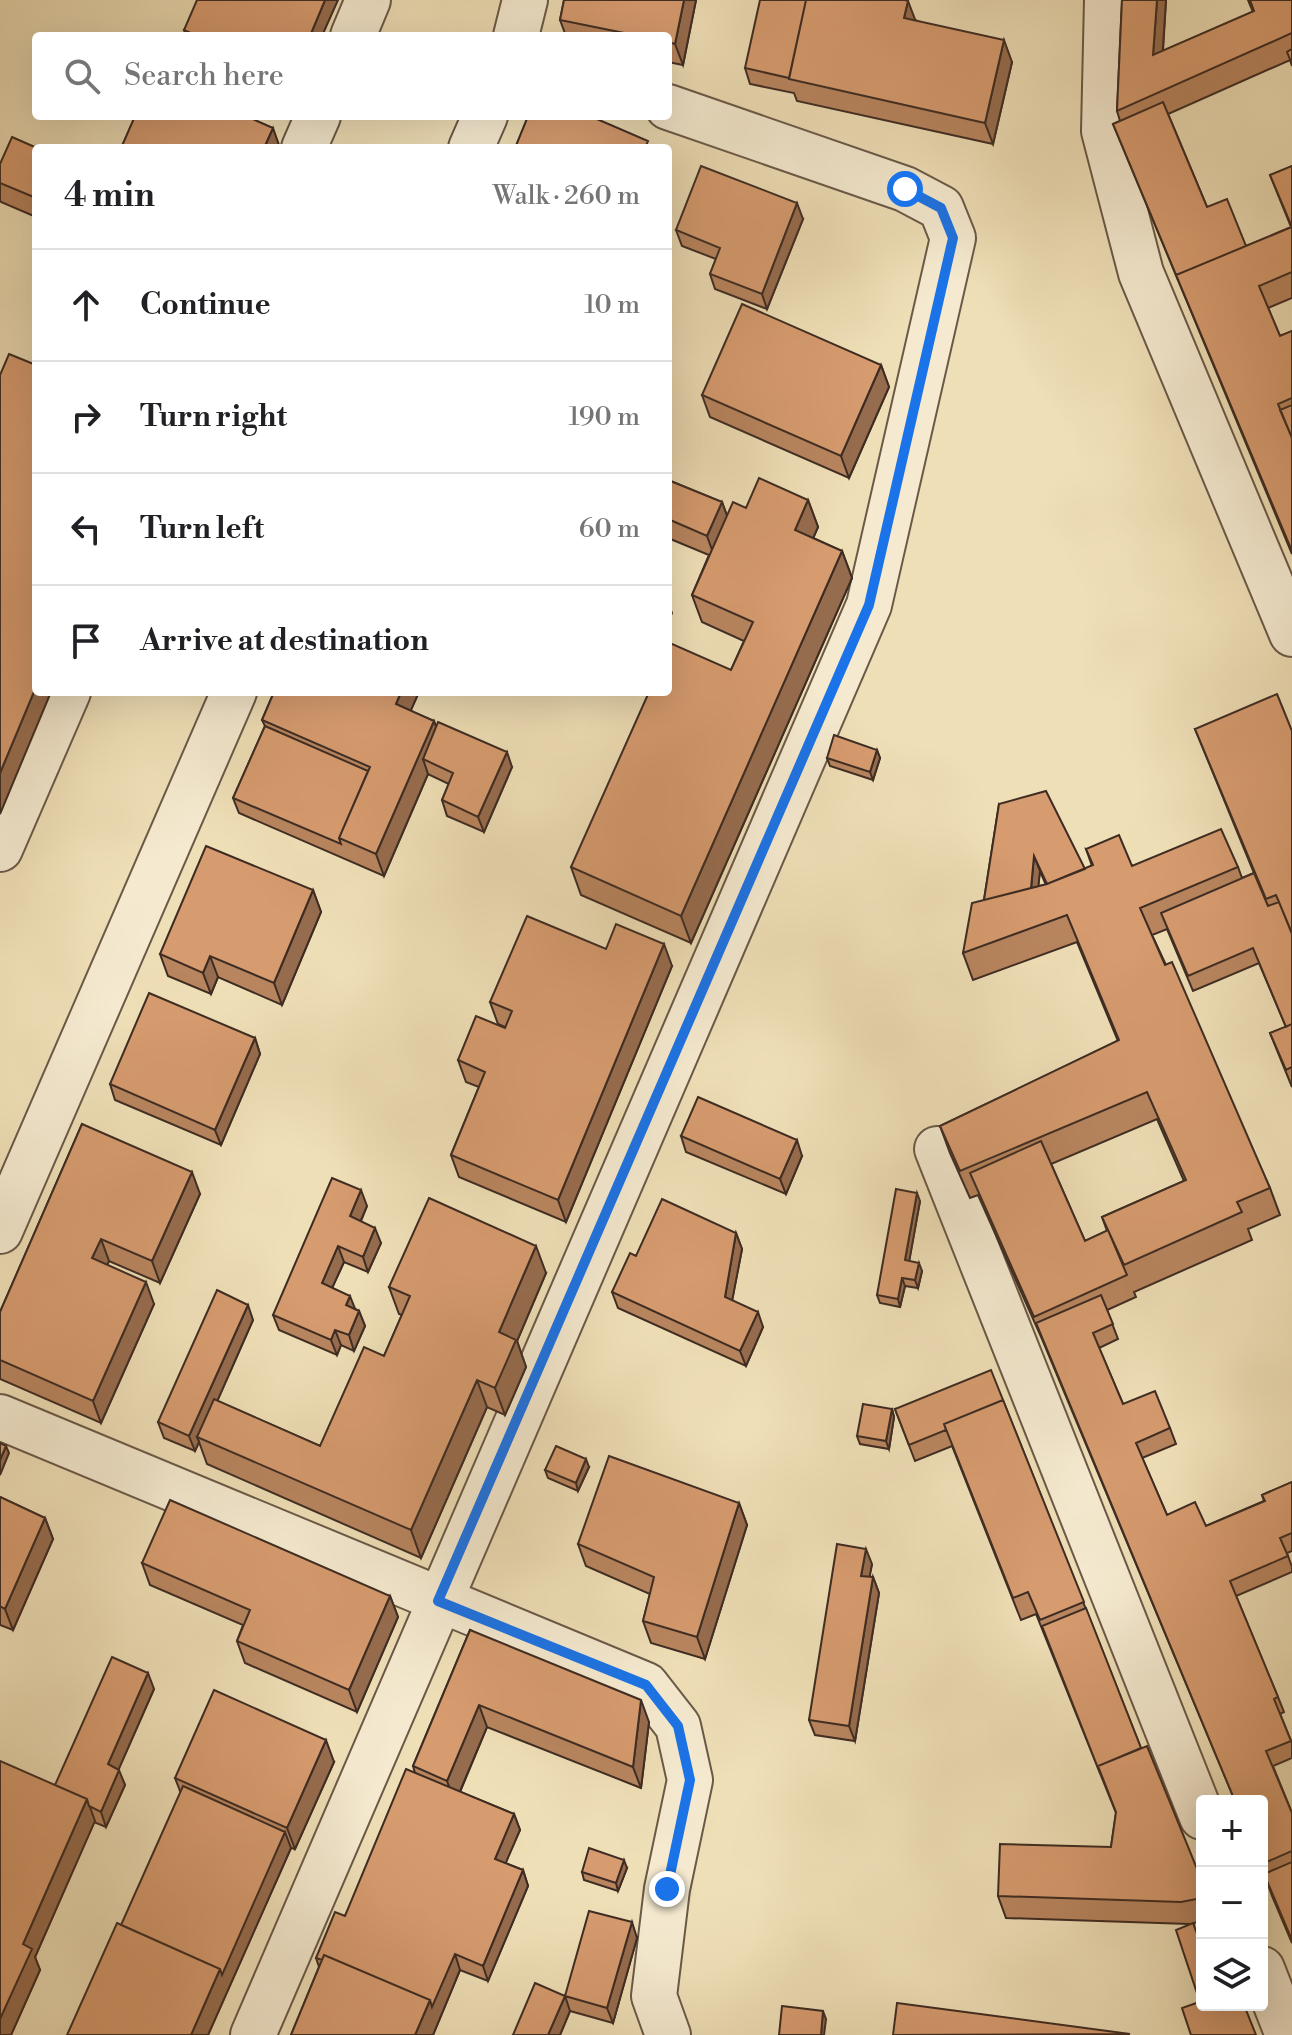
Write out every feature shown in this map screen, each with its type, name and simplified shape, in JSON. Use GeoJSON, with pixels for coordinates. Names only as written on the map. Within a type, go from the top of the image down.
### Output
{"type":"FeatureCollection","features":[{"type":"Feature","properties":{"kind":"street"},"geometry":{"type":"LineString","coordinates":[[355,32],[368,0]]}},
{"type":"Feature","properties":{"kind":"street"},"geometry":{"type":"LineString","coordinates":[[517,32],[525,0]]}},
{"type":"Feature","properties":{"kind":"street"},"geometry":{"type":"LineString","coordinates":[[1107,0],[1104,131],[1141,273],[1292,634]]}},
{"type":"Feature","properties":{"kind":"street"},"geometry":{"type":"LineString","coordinates":[[253,2035],[869,605],[953,238],[941,208],[905,189],[672,108]]}},
{"type":"Feature","properties":{"kind":"street"},"geometry":{"type":"LineString","coordinates":[[306,144],[316,120]]}},
{"type":"Feature","properties":{"kind":"street"},"geometry":{"type":"LineString","coordinates":[[473,144],[483,120]]}},
{"type":"Feature","properties":{"kind":"street"},"geometry":{"type":"LineString","coordinates":[[0,849],[66,696]]}},
{"type":"Feature","properties":{"kind":"street"},"geometry":{"type":"LineString","coordinates":[[0,1231],[232,696]]}},
{"type":"Feature","properties":{"kind":"street"},"geometry":{"type":"LineString","coordinates":[[937,1149],[1196,1802]]}},
{"type":"Feature","properties":{"kind":"street"},"geometry":{"type":"LineString","coordinates":[[0,1417],[646,1685],[678,1726],[690,1780],[667,1889],[654,1996],[668,2035]]}},
{"type":"Feature","properties":{"kind":"street"},"geometry":{"type":"LineString","coordinates":[[1268,1984],[1288,2035]]}},
{"type":"Feature","properties":{"kind":"building"},"geometry":{"type":"Polygon","coordinates":[[[197,0],[325,0],[312,32],[184,30],[197,0]]]}},
{"type":"Feature","properties":{"kind":"building"},"geometry":{"type":"Polygon","coordinates":[[[564,0],[684,0],[675,44],[672,43],[672,32],[619,32],[560,20],[564,0]]]}},
{"type":"Feature","properties":{"kind":"building"},"geometry":{"type":"Polygon","coordinates":[[[760,0],[806,0],[789,78],[745,68],[760,0]]]}},
{"type":"Feature","properties":{"kind":"building"},"geometry":{"type":"Polygon","coordinates":[[[806,0],[905,0],[908,1],[904,18],[1004,40],[985,123],[789,79],[806,0]]]}},
{"type":"Feature","properties":{"kind":"building"},"geometry":{"type":"Polygon","coordinates":[[[1122,0],[1157,0],[1153,55],[1254,11],[1250,0],[1292,0],[1292,33],[1117,111],[1122,0]]]}},
{"type":"Feature","properties":{"kind":"building"},"geometry":{"type":"Polygon","coordinates":[[[1163,102],[1207,207],[1227,199],[1246,246],[1176,275],[1113,124],[1163,102]]]}},
{"type":"Feature","properties":{"kind":"building"},"geometry":{"type":"Polygon","coordinates":[[[133,120],[255,120],[273,128],[266,144],[123,144],[133,120]]]}},
{"type":"Feature","properties":{"kind":"building"},"geometry":{"type":"Polygon","coordinates":[[[526,120],[599,120],[648,141],[647,144],[517,144],[526,120]]]}},
{"type":"Feature","properties":{"kind":"building"},"geometry":{"type":"Polygon","coordinates":[[[12,137],[32,146],[32,196],[0,183],[0,164],[12,137]]]}},
{"type":"Feature","properties":{"kind":"building"},"geometry":{"type":"Polygon","coordinates":[[[701,166],[797,203],[762,294],[710,274],[720,248],[676,230],[701,166]]]}},
{"type":"Feature","properties":{"kind":"building"},"geometry":{"type":"Polygon","coordinates":[[[1292,166],[1292,227],[1270,175],[1292,166]]]}},
{"type":"Feature","properties":{"kind":"building"},"geometry":{"type":"Polygon","coordinates":[[[1292,227],[1292,272],[1259,286],[1280,336],[1292,331],[1292,398],[1278,404],[1292,438],[1292,551],[1176,275],[1292,227]]]}},
{"type":"Feature","properties":{"kind":"building"},"geometry":{"type":"Polygon","coordinates":[[[742,304],[881,365],[841,456],[702,395],[742,304]]]}},
{"type":"Feature","properties":{"kind":"building"},"geometry":{"type":"Polygon","coordinates":[[[9,354],[32,363],[32,696],[0,773],[0,375],[9,354]]]}},
{"type":"Feature","properties":{"kind":"building"},"geometry":{"type":"Polygon","coordinates":[[[1292,405],[1292,438],[1280,410],[1292,405]]]}},
{"type":"Feature","properties":{"kind":"building"},"geometry":{"type":"Polygon","coordinates":[[[759,478],[808,500],[795,530],[842,551],[681,916],[571,867],[647,696],[672,696],[672,644],[731,670],[753,622],[692,595],[733,502],[746,508],[759,478]]]}},
{"type":"Feature","properties":{"kind":"building"},"geometry":{"type":"Polygon","coordinates":[[[672,482],[722,502],[707,536],[672,521],[672,482]]]}},
{"type":"Feature","properties":{"kind":"building"},"geometry":{"type":"Polygon","coordinates":[[[1277,694],[1292,731],[1292,933],[1276,895],[1266,899],[1195,729],[1277,694]]]}},
{"type":"Feature","properties":{"kind":"building"},"geometry":{"type":"Polygon","coordinates":[[[272,696],[399,696],[396,704],[434,721],[376,854],[339,838],[370,767],[262,720],[272,696]]]}},
{"type":"Feature","properties":{"kind":"building"},"geometry":{"type":"Polygon","coordinates":[[[438,722],[507,752],[478,817],[442,800],[453,773],[423,759],[438,722]]]}},
{"type":"Feature","properties":{"kind":"building"},"geometry":{"type":"Polygon","coordinates":[[[265,726],[368,771],[339,838],[341,844],[233,798],[265,726]]]}},
{"type":"Feature","properties":{"kind":"building"},"geometry":{"type":"Polygon","coordinates":[[[834,735],[877,750],[870,772],[827,758],[834,735]]]}},
{"type":"Feature","properties":{"kind":"building"},"geometry":{"type":"Polygon","coordinates":[[[1046,791],[1085,869],[1047,884],[1034,856],[1031,888],[984,900],[999,804],[1046,791]]]}},
{"type":"Feature","properties":{"kind":"building"},"geometry":{"type":"Polygon","coordinates":[[[1221,829],[1238,867],[1140,908],[1165,965],[1172,962],[1270,1188],[1237,1202],[1242,1212],[1124,1265],[1102,1217],[1186,1180],[1147,1092],[960,1171],[940,1126],[1119,1040],[1067,915],[963,953],[972,903],[1047,884],[1093,865],[1086,849],[1119,835],[1132,866],[1221,829]]]}},
{"type":"Feature","properties":{"kind":"building"},"geometry":{"type":"Polygon","coordinates":[[[206,846],[313,890],[274,983],[210,956],[203,973],[160,954],[206,846]]]}},
{"type":"Feature","properties":{"kind":"building"},"geometry":{"type":"Polygon","coordinates":[[[1254,873],[1268,906],[1279,902],[1292,934],[1292,1024],[1286,1027],[1253,948],[1188,976],[1161,913],[1254,873]]]}},
{"type":"Feature","properties":{"kind":"building"},"geometry":{"type":"Polygon","coordinates":[[[527,916],[606,949],[616,924],[664,944],[558,1200],[451,1155],[485,1072],[458,1060],[476,1016],[505,1028],[512,1011],[490,1002],[527,916]]]}},
{"type":"Feature","properties":{"kind":"building"},"geometry":{"type":"Polygon","coordinates":[[[149,993],[255,1038],[215,1130],[110,1084],[149,993]]]}},
{"type":"Feature","properties":{"kind":"building"},"geometry":{"type":"Polygon","coordinates":[[[1292,1024],[1292,1067],[1286,1070],[1270,1033],[1292,1024]]]}},
{"type":"Feature","properties":{"kind":"building"},"geometry":{"type":"Polygon","coordinates":[[[698,1097],[797,1140],[780,1179],[681,1136],[698,1097]]]}},
{"type":"Feature","properties":{"kind":"building"},"geometry":{"type":"Polygon","coordinates":[[[82,1124],[192,1172],[152,1261],[101,1239],[92,1258],[146,1282],[93,1401],[0,1360],[0,1312],[82,1124]]]}},
{"type":"Feature","properties":{"kind":"building"},"geometry":{"type":"Polygon","coordinates":[[[1041,1141],[1085,1241],[1108,1230],[1127,1275],[1034,1317],[970,1173],[1041,1141]]]}},
{"type":"Feature","properties":{"kind":"building"},"geometry":{"type":"Polygon","coordinates":[[[332,1178],[361,1190],[350,1216],[375,1228],[363,1257],[338,1246],[322,1283],[350,1296],[346,1305],[359,1311],[349,1335],[335,1330],[331,1340],[273,1315],[332,1178]]]}},
{"type":"Feature","properties":{"kind":"building"},"geometry":{"type":"Polygon","coordinates":[[[896,1189],[917,1193],[905,1260],[919,1263],[915,1280],[902,1278],[898,1299],[877,1295],[896,1189]]]}},
{"type":"Feature","properties":{"kind":"building"},"geometry":{"type":"Polygon","coordinates":[[[429,1198],[536,1246],[499,1332],[516,1340],[495,1388],[477,1380],[411,1530],[197,1437],[214,1399],[320,1446],[364,1347],[384,1356],[410,1296],[389,1287],[429,1198]]]}},
{"type":"Feature","properties":{"kind":"building"},"geometry":{"type":"Polygon","coordinates":[[[662,1199],[736,1233],[725,1297],[758,1312],[740,1351],[612,1292],[630,1253],[636,1256],[662,1199]]]}},
{"type":"Feature","properties":{"kind":"building"},"geometry":{"type":"Polygon","coordinates":[[[217,1290],[248,1305],[189,1436],[158,1422],[217,1290]]]}},
{"type":"Feature","properties":{"kind":"building"},"geometry":{"type":"Polygon","coordinates":[[[1101,1295],[1113,1324],[1093,1333],[1123,1404],[1155,1391],[1170,1428],[1136,1443],[1167,1515],[1195,1502],[1206,1526],[1265,1501],[1262,1495],[1292,1482],[1292,1533],[1280,1538],[1288,1556],[1230,1581],[1278,1697],[1274,1699],[1291,1741],[1266,1751],[1292,1813],[1292,1851],[1268,1861],[1268,1795],[1233,1795],[1036,1323],[1101,1295]]]}},
{"type":"Feature","properties":{"kind":"building"},"geometry":{"type":"Polygon","coordinates":[[[991,1370],[1003,1400],[944,1424],[946,1430],[909,1445],[895,1409],[991,1370]]]}},
{"type":"Feature","properties":{"kind":"building"},"geometry":{"type":"Polygon","coordinates":[[[1003,1400],[1084,1602],[1040,1620],[1028,1592],[1013,1598],[944,1424],[1003,1400]]]}},
{"type":"Feature","properties":{"kind":"building"},"geometry":{"type":"Polygon","coordinates":[[[863,1404],[892,1409],[886,1441],[857,1436],[863,1404]]]}},
{"type":"Feature","properties":{"kind":"building"},"geometry":{"type":"Polygon","coordinates":[[[0,1443],[6,1446],[0,1460],[0,1443]]]}},
{"type":"Feature","properties":{"kind":"building"},"geometry":{"type":"Polygon","coordinates":[[[556,1446],[586,1459],[576,1483],[545,1470],[556,1446]]]}},
{"type":"Feature","properties":{"kind":"building"},"geometry":{"type":"Polygon","coordinates":[[[609,1456],[739,1503],[697,1637],[643,1621],[654,1577],[578,1544],[609,1456]]]}},
{"type":"Feature","properties":{"kind":"building"},"geometry":{"type":"Polygon","coordinates":[[[0,1497],[45,1518],[5,1609],[0,1606],[0,1497]]]}},
{"type":"Feature","properties":{"kind":"building"},"geometry":{"type":"Polygon","coordinates":[[[170,1500],[390,1596],[349,1690],[237,1641],[250,1610],[142,1563],[170,1500]]]}},
{"type":"Feature","properties":{"kind":"building"},"geometry":{"type":"Polygon","coordinates":[[[837,1544],[866,1549],[861,1576],[873,1577],[849,1726],[809,1720],[837,1544]]]}},
{"type":"Feature","properties":{"kind":"building"},"geometry":{"type":"Polygon","coordinates":[[[1086,1608],[1141,1748],[1098,1766],[1100,1773],[1042,1626],[1086,1608]]]}},
{"type":"Feature","properties":{"kind":"building"},"geometry":{"type":"Polygon","coordinates":[[[470,1630],[641,1700],[633,1767],[479,1705],[447,1781],[413,1766],[470,1630]]]}},
{"type":"Feature","properties":{"kind":"building"},"geometry":{"type":"Polygon","coordinates":[[[112,1657],[148,1673],[108,1764],[119,1770],[101,1812],[89,1806],[87,1799],[55,1785],[112,1657]]]}},
{"type":"Feature","properties":{"kind":"building"},"geometry":{"type":"Polygon","coordinates":[[[214,1690],[326,1740],[287,1828],[175,1778],[214,1690]]]}},
{"type":"Feature","properties":{"kind":"building"},"geometry":{"type":"Polygon","coordinates":[[[1147,1746],[1196,1866],[1196,1899],[1181,1902],[998,1896],[1000,1844],[1111,1847],[1116,1812],[1098,1766],[1147,1746]]]}},
{"type":"Feature","properties":{"kind":"building"},"geometry":{"type":"Polygon","coordinates":[[[0,1761],[87,1799],[23,1944],[32,1949],[0,2019],[0,1761]]]}},
{"type":"Feature","properties":{"kind":"building"},"geometry":{"type":"Polygon","coordinates":[[[406,1769],[514,1814],[495,1859],[523,1870],[483,1966],[455,1954],[432,2007],[430,2000],[324,1955],[322,1960],[316,1958],[335,1912],[345,1916],[406,1769]]]}},
{"type":"Feature","properties":{"kind":"building"},"geometry":{"type":"Polygon","coordinates":[[[183,1786],[285,1832],[222,1975],[220,1969],[121,1925],[183,1786]]]}},
{"type":"Feature","properties":{"kind":"building"},"geometry":{"type":"Polygon","coordinates":[[[589,1848],[624,1860],[616,1883],[582,1872],[589,1848]]]}},
{"type":"Feature","properties":{"kind":"building"},"geometry":{"type":"Polygon","coordinates":[[[1292,1862],[1292,1940],[1268,1883],[1268,1872],[1292,1862]]]}},
{"type":"Feature","properties":{"kind":"building"},"geometry":{"type":"Polygon","coordinates":[[[589,1911],[632,1922],[607,2008],[565,1996],[589,1911]]]}},
{"type":"Feature","properties":{"kind":"building"},"geometry":{"type":"Polygon","coordinates":[[[117,1923],[220,1969],[191,2035],[67,2035],[117,1923]]]}},
{"type":"Feature","properties":{"kind":"building"},"geometry":{"type":"Polygon","coordinates":[[[1193,1923],[1196,1931],[1196,1990],[1176,1930],[1193,1923]]]}},
{"type":"Feature","properties":{"kind":"building"},"geometry":{"type":"Polygon","coordinates":[[[324,1955],[430,2000],[415,2035],[291,2035],[324,1955]]]}},
{"type":"Feature","properties":{"kind":"building"},"geometry":{"type":"Polygon","coordinates":[[[535,1983],[565,1996],[548,2035],[513,2035],[535,1983]]]}},
{"type":"Feature","properties":{"kind":"building"},"geometry":{"type":"Polygon","coordinates":[[[897,2003],[1130,2034],[893,2035],[897,2003]]]}},
{"type":"Feature","properties":{"kind":"building"},"geometry":{"type":"Polygon","coordinates":[[[1196,2003],[1196,2011],[1246,2011],[1256,2035],[1191,2035],[1182,2008],[1196,2003]]]}},
{"type":"Feature","properties":{"kind":"building"},"geometry":{"type":"Polygon","coordinates":[[[782,2006],[823,2011],[821,2035],[779,2035],[782,2006]]]}},
{"type":"Feature","properties":{"kind":"route"},"geometry":{"type":"LineString","coordinates":[[667,1889],[690,1780],[678,1726],[646,1685],[438,1601],[869,605],[953,238],[941,208],[905,189]]}}]}
